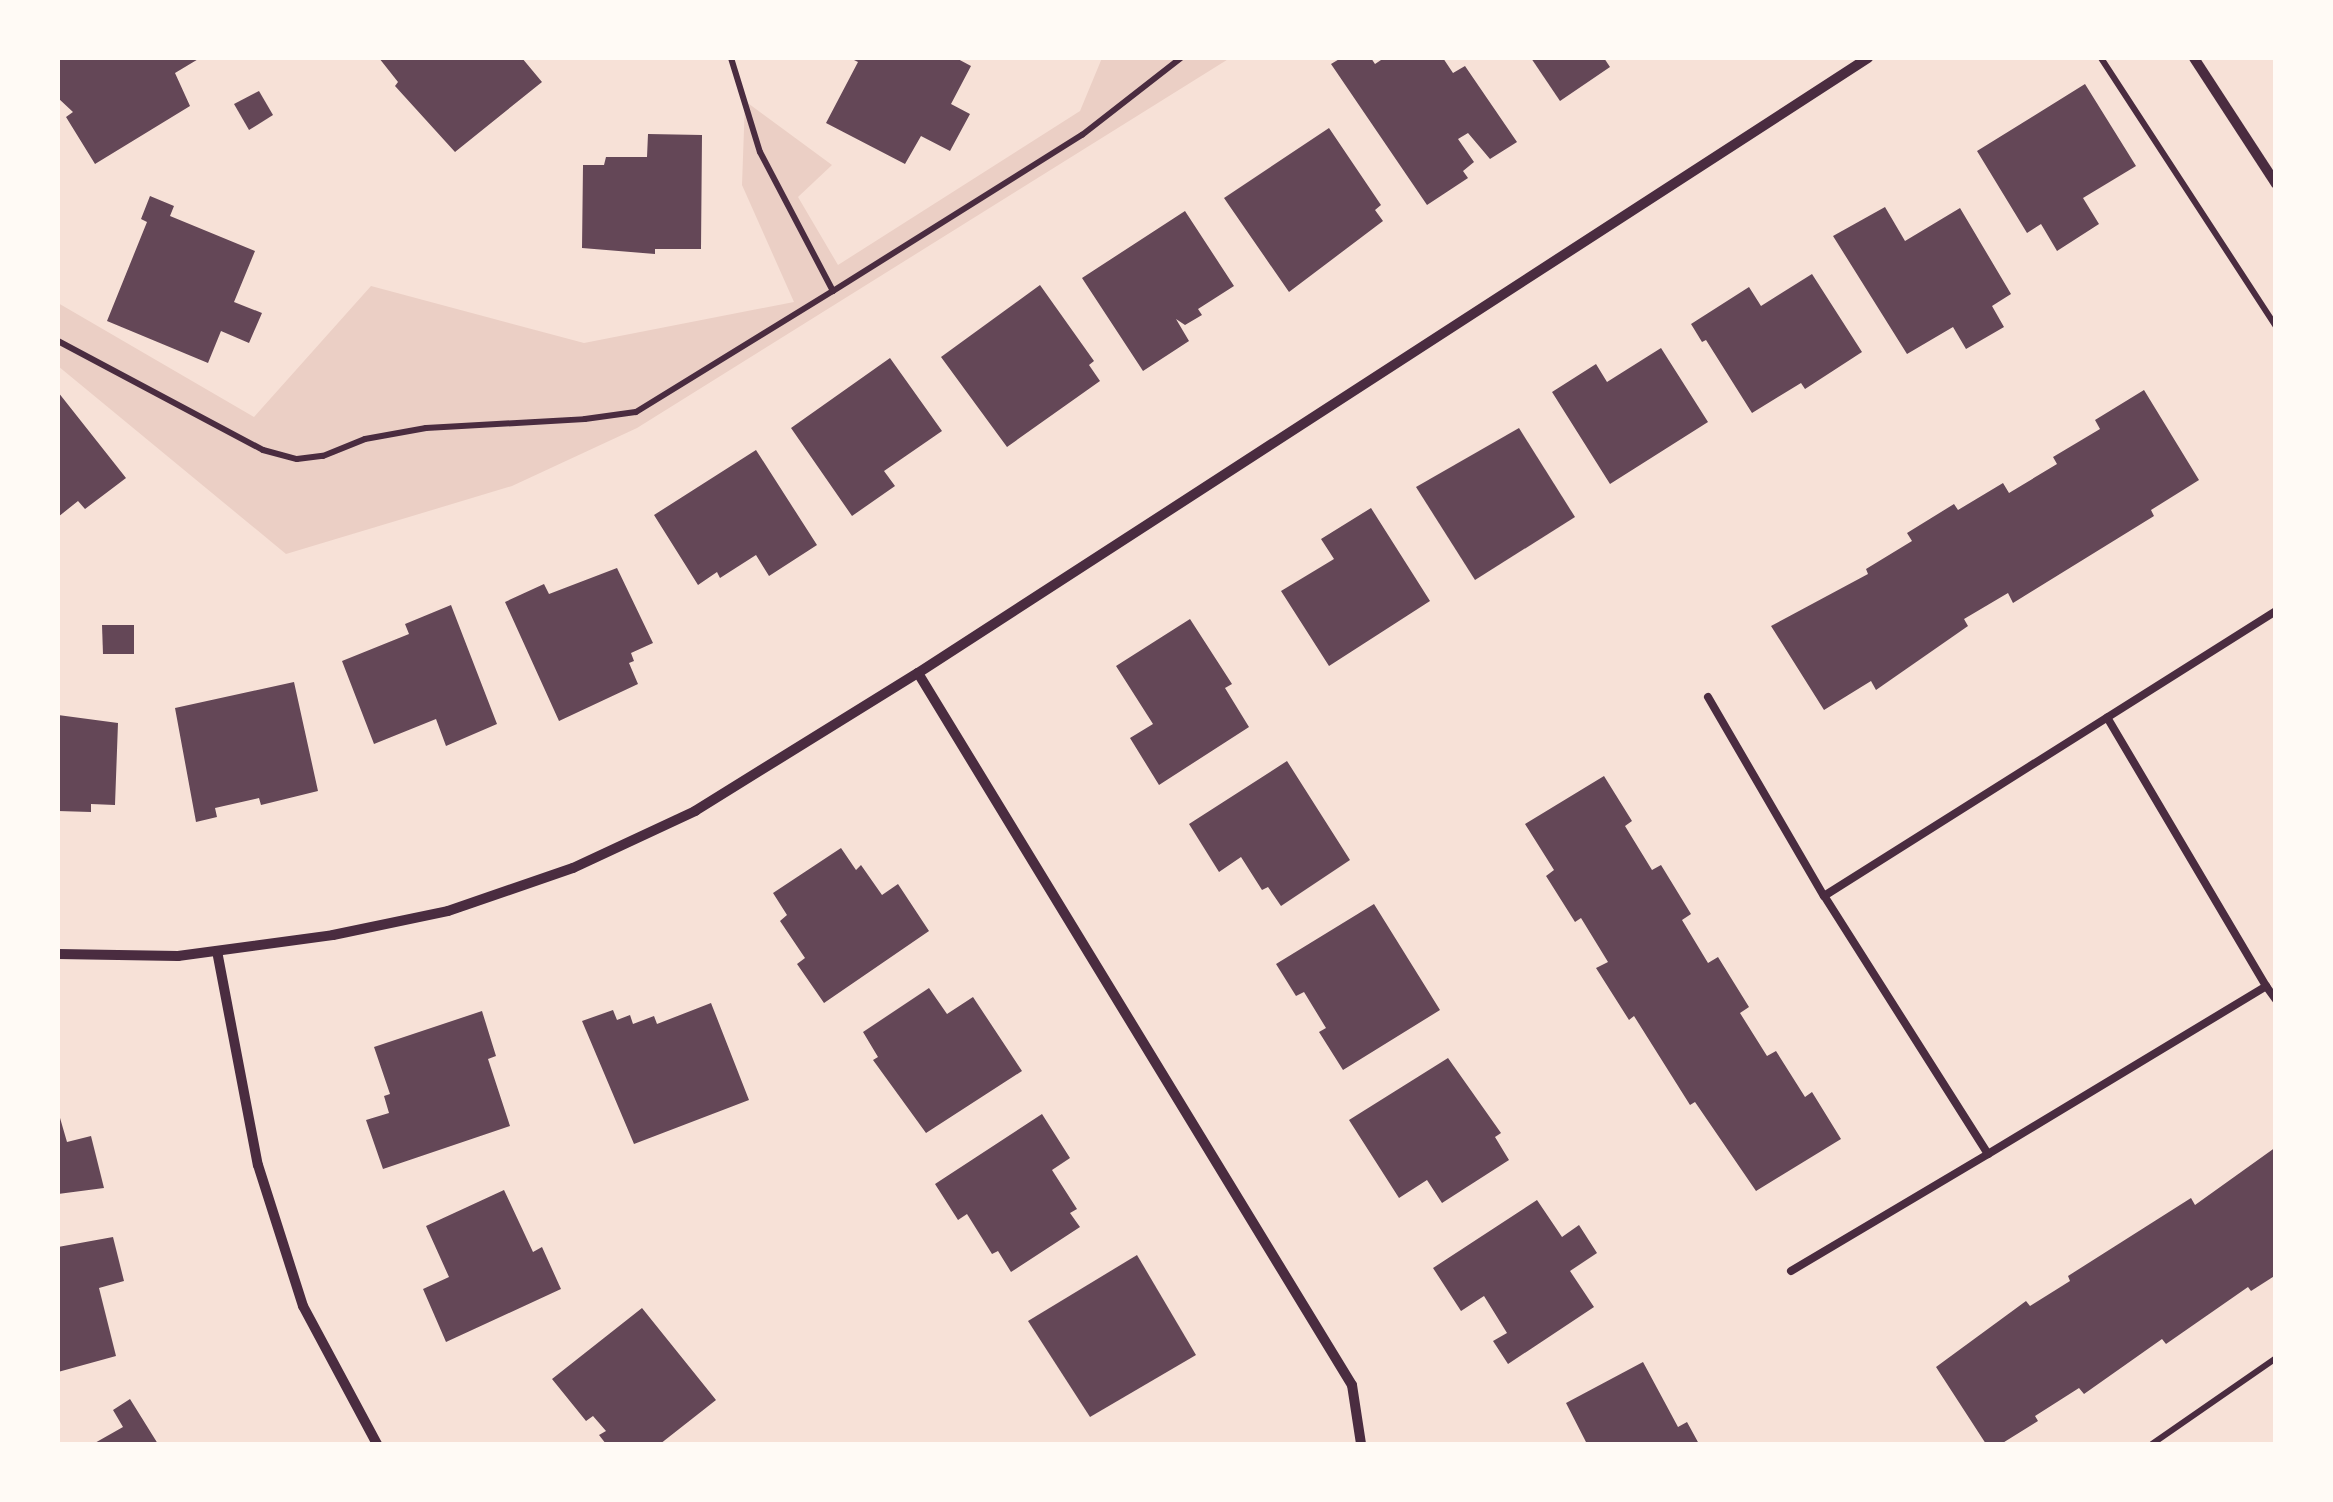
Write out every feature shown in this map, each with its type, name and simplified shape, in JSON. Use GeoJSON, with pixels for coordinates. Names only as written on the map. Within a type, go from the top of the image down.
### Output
{"type":"FeatureCollection","features":[{"type":"Feature","properties":{"kind":"street"},"geometry":{"type":"LineString","coordinates":[[58,954],[178,956],[333,935],[448,911],[573,868],[696,811],[918,673],[1868,58]]}},
{"type":"Feature","properties":{"kind":"street"},"geometry":{"type":"LineString","coordinates":[[2194,58],[2276,184]]}},
{"type":"Feature","properties":{"kind":"street"},"geometry":{"type":"LineString","coordinates":[[918,673],[1352,1385],[1361,1444]]}},
{"type":"Feature","properties":{"kind":"street"},"geometry":{"type":"LineString","coordinates":[[217,951],[258,1165],[302,1306],[377,1444]]}},
{"type":"Feature","properties":{"kind":"lane"},"geometry":{"type":"LineString","coordinates":[[1824,896],[2276,611]]}},
{"type":"Feature","properties":{"kind":"lane"},"geometry":{"type":"LineString","coordinates":[[1708,697],[1824,896],[1988,1154]]}},
{"type":"Feature","properties":{"kind":"lane"},"geometry":{"type":"LineString","coordinates":[[2107,717],[2276,1000]]}},
{"type":"Feature","properties":{"kind":"lane"},"geometry":{"type":"LineString","coordinates":[[1792,1271],[2266,986]]}},
{"type":"Feature","properties":{"kind":"path"},"geometry":{"type":"LineString","coordinates":[[731,58],[760,152],[833,291]]}},
{"type":"Feature","properties":{"kind":"path"},"geometry":{"type":"LineString","coordinates":[[58,341],[264,450],[296,459],[323,456],[365,439],[426,428],[585,419],[636,412],[1082,134],[1181,58]]}},
{"type":"Feature","properties":{"kind":"path"},"geometry":{"type":"LineString","coordinates":[[2101,58],[2276,326]]}},
{"type":"Feature","properties":{"kind":"path"},"geometry":{"type":"LineString","coordinates":[[2152,1444],[2276,1358]]}},
{"type":"Feature","properties":{"kind":"shaded area"},"geometry":{"type":"Polygon","coordinates":[[[1102,58],[1230,58],[637,428],[512,486],[286,554],[58,366],[58,303],[254,417],[371,286],[584,343],[794,302],[742,185],[745,101],[832,165],[798,197],[838,265],[1080,111],[1102,58]]]}},
{"type":"Feature","properties":{"kind":"building"},"geometry":{"type":"Polygon","coordinates":[[[58,58],[200,58],[175,73],[190,106],[95,164],[66,117],[73,112],[58,98],[58,58]]]}},
{"type":"Feature","properties":{"kind":"building"},"geometry":{"type":"Polygon","coordinates":[[[379,58],[522,58],[542,82],[455,152],[395,86],[398,82],[379,58]]]}},
{"type":"Feature","properties":{"kind":"building"},"geometry":{"type":"Polygon","coordinates":[[[850,58],[956,58],[971,66],[951,104],[970,114],[950,151],[921,136],[905,164],[826,123],[858,62],[850,58]]]}},
{"type":"Feature","properties":{"kind":"building"},"geometry":{"type":"Polygon","coordinates":[[[1341,58],[1371,58],[1375,64],[1384,58],[1443,58],[1453,73],[1465,66],[1517,142],[1490,159],[1468,133],[1458,139],[1474,162],[1463,171],[1468,178],[1427,205],[1331,64],[1341,58]]]}},
{"type":"Feature","properties":{"kind":"building"},"geometry":{"type":"Polygon","coordinates":[[[1531,58],[1604,58],[1610,67],[1560,101],[1531,58]]]}},
{"type":"Feature","properties":{"kind":"building"},"geometry":{"type":"Polygon","coordinates":[[[2085,84],[2136,166],[2083,198],[2099,224],[2057,251],[2041,224],[2027,233],[1977,151],[2085,84]]]}},
{"type":"Feature","properties":{"kind":"building"},"geometry":{"type":"Polygon","coordinates":[[[259,91],[273,115],[249,130],[234,104],[259,91]]]}},
{"type":"Feature","properties":{"kind":"building"},"geometry":{"type":"Polygon","coordinates":[[[1329,128],[1381,205],[1375,210],[1383,221],[1289,292],[1224,198],[1329,128]]]}},
{"type":"Feature","properties":{"kind":"building"},"geometry":{"type":"Polygon","coordinates":[[[648,134],[702,135],[701,249],[655,249],[655,254],[582,248],[583,165],[604,165],[606,157],[647,157],[648,134]]]}},
{"type":"Feature","properties":{"kind":"building"},"geometry":{"type":"Polygon","coordinates":[[[150,196],[174,206],[170,216],[255,251],[234,302],[262,313],[249,343],[221,331],[208,363],[107,321],[147,222],[141,219],[150,196]]]}},
{"type":"Feature","properties":{"kind":"building"},"geometry":{"type":"Polygon","coordinates":[[[1885,207],[1905,241],[1960,208],[2011,294],[1992,306],[2004,327],[1966,349],[1953,327],[1907,354],[1833,236],[1885,207]]]}},
{"type":"Feature","properties":{"kind":"building"},"geometry":{"type":"Polygon","coordinates":[[[1185,211],[1234,286],[1198,309],[1202,315],[1185,325],[1176,319],[1189,341],[1143,371],[1082,278],[1185,211]]]}},
{"type":"Feature","properties":{"kind":"building"},"geometry":{"type":"Polygon","coordinates":[[[1812,274],[1862,352],[1805,389],[1801,383],[1752,413],[1706,340],[1702,342],[1691,324],[1749,287],[1761,306],[1812,274]]]}},
{"type":"Feature","properties":{"kind":"building"},"geometry":{"type":"Polygon","coordinates":[[[1040,285],[1094,361],[1089,365],[1100,381],[1007,447],[941,357],[1040,285]]]}},
{"type":"Feature","properties":{"kind":"building"},"geometry":{"type":"Polygon","coordinates":[[[1661,348],[1708,422],[1610,484],[1552,392],[1596,364],[1607,382],[1661,348]]]}},
{"type":"Feature","properties":{"kind":"building"},"geometry":{"type":"Polygon","coordinates":[[[890,358],[942,431],[884,471],[895,486],[852,516],[791,428],[890,358]]]}},
{"type":"Feature","properties":{"kind":"building"},"geometry":{"type":"Polygon","coordinates":[[[2144,390],[2199,480],[2151,510],[2154,516],[2013,603],[2008,593],[1964,619],[1968,626],[1876,690],[1871,681],[1824,710],[1771,626],[1868,574],[1866,569],[1912,541],[1907,533],[1954,504],[1958,510],[2003,483],[2009,493],[2057,464],[2053,457],[2100,429],[2095,420],[2144,390]]]}},
{"type":"Feature","properties":{"kind":"building"},"geometry":{"type":"Polygon","coordinates":[[[58,392],[126,478],[85,509],[78,501],[58,517],[58,392]]]}},
{"type":"Feature","properties":{"kind":"building"},"geometry":{"type":"Polygon","coordinates":[[[1519,428],[1575,517],[1475,580],[1416,487],[1519,428]]]}},
{"type":"Feature","properties":{"kind":"building"},"geometry":{"type":"Polygon","coordinates":[[[756,450],[817,545],[769,576],[756,555],[720,578],[717,572],[698,585],[654,515],[756,450]]]}},
{"type":"Feature","properties":{"kind":"building"},"geometry":{"type":"Polygon","coordinates":[[[1371,508],[1430,601],[1329,666],[1281,591],[1334,559],[1321,539],[1371,508]]]}},
{"type":"Feature","properties":{"kind":"building"},"geometry":{"type":"Polygon","coordinates":[[[617,568],[653,643],[631,653],[634,661],[629,663],[638,684],[559,721],[505,602],[544,584],[549,594],[617,568]]]}},
{"type":"Feature","properties":{"kind":"building"},"geometry":{"type":"Polygon","coordinates":[[[451,605],[497,724],[446,746],[436,719],[374,744],[342,661],[409,634],[405,624],[451,605]]]}},
{"type":"Feature","properties":{"kind":"building"},"geometry":{"type":"Polygon","coordinates":[[[1190,619],[1232,684],[1225,688],[1249,727],[1159,785],[1130,738],[1153,724],[1116,666],[1190,619]]]}},
{"type":"Feature","properties":{"kind":"building"},"geometry":{"type":"Polygon","coordinates":[[[102,625],[134,625],[134,654],[103,654],[102,625]]]}},
{"type":"Feature","properties":{"kind":"building"},"geometry":{"type":"Polygon","coordinates":[[[294,682],[318,791],[261,805],[259,798],[215,808],[217,817],[196,822],[175,708],[294,682]]]}},
{"type":"Feature","properties":{"kind":"building"},"geometry":{"type":"Polygon","coordinates":[[[58,715],[118,723],[115,805],[91,804],[91,812],[58,811],[58,715]]]}},
{"type":"Feature","properties":{"kind":"building"},"geometry":{"type":"Polygon","coordinates":[[[1287,761],[1350,860],[1281,906],[1268,887],[1262,890],[1241,857],[1219,872],[1189,824],[1287,761]]]}},
{"type":"Feature","properties":{"kind":"building"},"geometry":{"type":"Polygon","coordinates":[[[1604,776],[1632,821],[1625,826],[1652,870],[1661,865],[1691,914],[1682,920],[1708,963],[1718,957],[1749,1007],[1740,1013],[1767,1056],[1776,1051],[1805,1097],[1812,1092],[1841,1139],[1756,1191],[1695,1102],[1690,1105],[1634,1016],[1629,1020],[1596,968],[1608,962],[1581,918],[1575,922],[1546,876],[1554,870],[1525,824],[1604,776]]]}},
{"type":"Feature","properties":{"kind":"building"},"geometry":{"type":"Polygon","coordinates":[[[841,848],[856,870],[861,865],[882,895],[898,884],[929,931],[824,1003],[797,964],[805,958],[780,921],[787,915],[773,893],[841,848]]]}},
{"type":"Feature","properties":{"kind":"building"},"geometry":{"type":"Polygon","coordinates":[[[1374,904],[1440,1010],[1343,1070],[1319,1032],[1326,1028],[1304,992],[1296,996],[1276,964],[1374,904]]]}},
{"type":"Feature","properties":{"kind":"building"},"geometry":{"type":"Polygon","coordinates":[[[929,988],[947,1014],[973,997],[1022,1071],[926,1133],[873,1060],[878,1057],[863,1032],[929,988]]]}},
{"type":"Feature","properties":{"kind":"building"},"geometry":{"type":"Polygon","coordinates":[[[711,1003],[749,1100],[634,1144],[582,1021],[613,1010],[617,1020],[630,1015],[633,1024],[654,1016],[657,1024],[711,1003]]]}},
{"type":"Feature","properties":{"kind":"building"},"geometry":{"type":"Polygon","coordinates":[[[482,1011],[496,1056],[488,1059],[510,1126],[383,1169],[366,1120],[389,1113],[384,1096],[390,1094],[374,1047],[482,1011]]]}},
{"type":"Feature","properties":{"kind":"building"},"geometry":{"type":"Polygon","coordinates":[[[1448,1058],[1501,1133],[1495,1137],[1509,1160],[1442,1203],[1427,1180],[1399,1198],[1349,1120],[1448,1058]]]}},
{"type":"Feature","properties":{"kind":"building"},"geometry":{"type":"Polygon","coordinates":[[[58,1111],[67,1142],[91,1136],[104,1188],[58,1194],[58,1111]]]}},
{"type":"Feature","properties":{"kind":"building"},"geometry":{"type":"Polygon","coordinates":[[[1042,1114],[1070,1158],[1052,1170],[1077,1209],[1070,1213],[1080,1227],[1011,1272],[998,1251],[992,1254],[967,1214],[958,1220],[935,1184],[1042,1114]]]}},
{"type":"Feature","properties":{"kind":"building"},"geometry":{"type":"Polygon","coordinates":[[[2276,1147],[2276,1275],[2251,1291],[2248,1287],[2166,1344],[2162,1339],[2084,1394],[2079,1388],[2001,1444],[1986,1444],[1936,1367],[2026,1301],[2030,1306],[2070,1281],[2068,1276],[2191,1198],[2195,1205],[2276,1147]]]}},
{"type":"Feature","properties":{"kind":"building"},"geometry":{"type":"Polygon","coordinates":[[[504,1190],[533,1252],[542,1247],[561,1289],[446,1342],[423,1289],[449,1277],[426,1226],[504,1190]]]}},
{"type":"Feature","properties":{"kind":"building"},"geometry":{"type":"Polygon","coordinates":[[[1537,1200],[1562,1237],[1579,1225],[1597,1253],[1570,1271],[1594,1307],[1508,1364],[1493,1341],[1507,1333],[1484,1296],[1461,1311],[1433,1268],[1537,1200]]]}},
{"type":"Feature","properties":{"kind":"building"},"geometry":{"type":"Polygon","coordinates":[[[113,1237],[124,1281],[99,1288],[116,1356],[58,1372],[58,1247],[113,1237]]]}},
{"type":"Feature","properties":{"kind":"building"},"geometry":{"type":"Polygon","coordinates":[[[1137,1255],[1196,1355],[1090,1417],[1028,1321],[1137,1255]]]}},
{"type":"Feature","properties":{"kind":"building"},"geometry":{"type":"Polygon","coordinates":[[[642,1308],[716,1400],[660,1444],[606,1444],[599,1435],[606,1431],[593,1416],[586,1421],[552,1379],[642,1308]]]}},
{"type":"Feature","properties":{"kind":"building"},"geometry":{"type":"Polygon","coordinates":[[[1643,1362],[1678,1427],[1687,1422],[1699,1444],[1587,1444],[1566,1403],[1643,1362]]]}},
{"type":"Feature","properties":{"kind":"building"},"geometry":{"type":"Polygon","coordinates":[[[130,1399],[158,1444],[93,1444],[123,1427],[113,1410],[130,1399]]]}}]}
